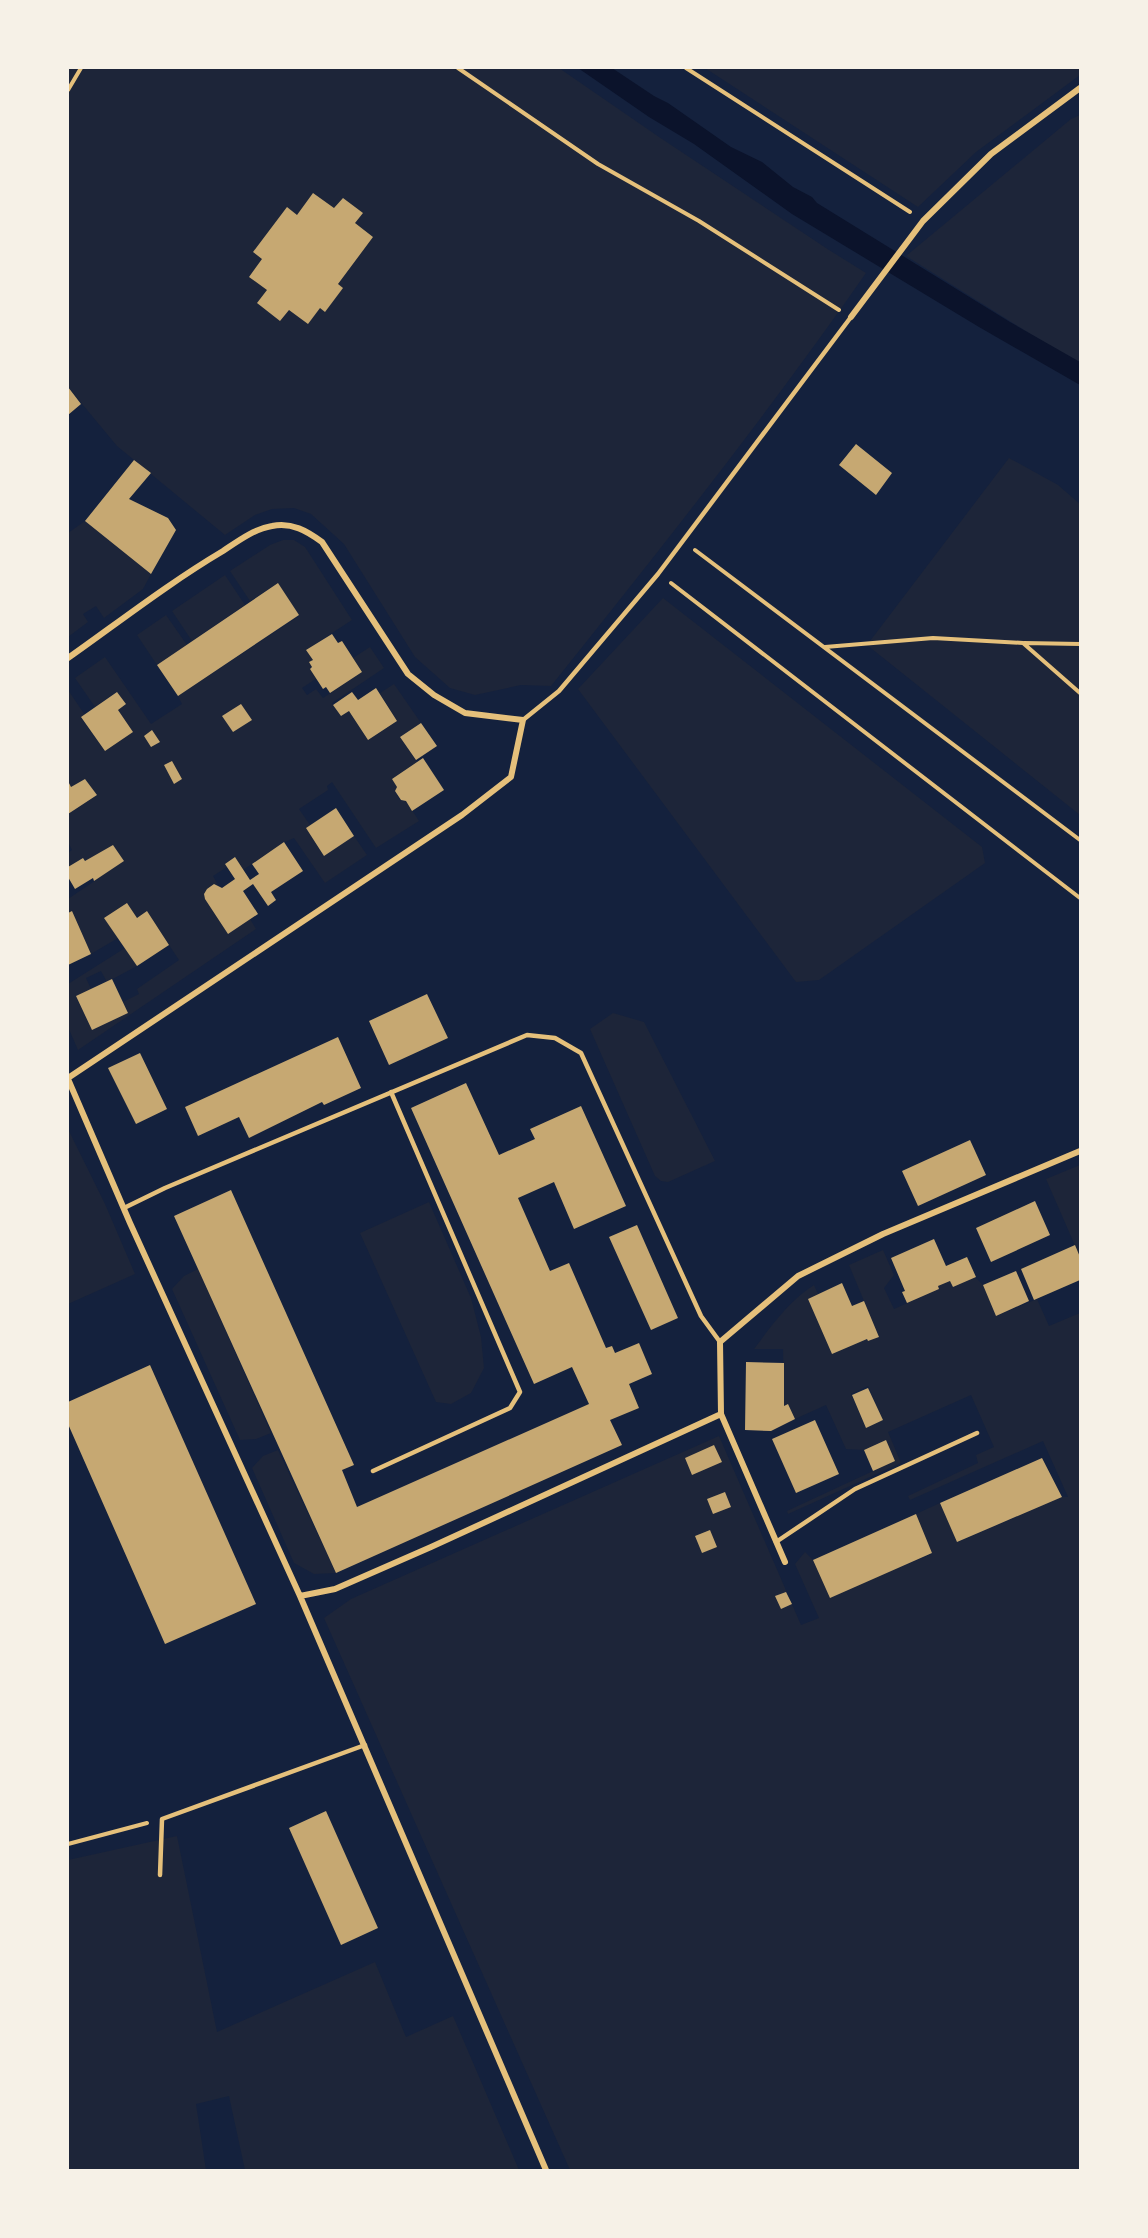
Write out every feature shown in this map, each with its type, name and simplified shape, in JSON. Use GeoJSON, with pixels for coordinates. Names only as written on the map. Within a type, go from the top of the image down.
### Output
{"type":"FeatureCollection","features":[{"type":"Feature","properties":{"kind":"street"},"geometry":{"type":"LineString","coordinates":[[851,317],[923,221],[992,154],[1080,88]]}},
{"type":"Feature","properties":{"kind":"street"},"geometry":{"type":"LineString","coordinates":[[68,658],[256,530],[272,525],[289,524],[307,531],[322,542],[408,674],[434,695],[465,713],[523,720],[512,777],[462,815],[68,1082],[300,1596],[546,2170]]}},
{"type":"Feature","properties":{"kind":"street"},"geometry":{"type":"LineString","coordinates":[[785,1562],[721,1414],[720,1342],[798,1276],[883,1234],[1080,1151]]}},
{"type":"Feature","properties":{"kind":"street"},"geometry":{"type":"LineString","coordinates":[[300,1596],[335,1589],[721,1414]]}},
{"type":"Feature","properties":{"kind":"lane"},"geometry":{"type":"LineString","coordinates":[[523,720],[559,691],[658,574],[851,317]]}},
{"type":"Feature","properties":{"kind":"lane"},"geometry":{"type":"LineString","coordinates":[[124,1208],[165,1188],[527,1035],[555,1038],[581,1053],[701,1316],[720,1342]]}},
{"type":"Feature","properties":{"kind":"lane"},"geometry":{"type":"LineString","coordinates":[[372,1471],[510,1408],[520,1392],[391,1092]]}},
{"type":"Feature","properties":{"kind":"lane"},"geometry":{"type":"LineString","coordinates":[[776,1542],[855,1489],[977,1433]]}},
{"type":"Feature","properties":{"kind":"lane"},"geometry":{"type":"LineString","coordinates":[[160,1875],[162,1819],[364,1745]]}},
{"type":"Feature","properties":{"kind":"path"},"geometry":{"type":"LineString","coordinates":[[68,90],[81,68]]}},
{"type":"Feature","properties":{"kind":"path"},"geometry":{"type":"LineString","coordinates":[[458,68],[598,164],[699,221],[851,317]]}},
{"type":"Feature","properties":{"kind":"path"},"geometry":{"type":"LineString","coordinates":[[687,68],[923,221]]}},
{"type":"Feature","properties":{"kind":"path"},"geometry":{"type":"LineString","coordinates":[[683,540],[1080,840]]}},
{"type":"Feature","properties":{"kind":"path"},"geometry":{"type":"LineString","coordinates":[[658,574],[1080,898]]}},
{"type":"Feature","properties":{"kind":"path"},"geometry":{"type":"LineString","coordinates":[[824,647],[933,639],[1080,644]]}},
{"type":"Feature","properties":{"kind":"path"},"geometry":{"type":"LineString","coordinates":[[1023,643],[1080,693]]}},
{"type":"Feature","properties":{"kind":"path"},"geometry":{"type":"LineString","coordinates":[[68,1844],[162,1819]]}},
{"type":"Feature","properties":{"kind":"shaded area"},"geometry":{"type":"Polygon","coordinates":[[[68,68],[559,68],[659,137],[866,273],[751,430],[551,686],[521,685],[475,695],[450,688],[415,657],[344,544],[311,514],[294,508],[272,509],[255,515],[225,535],[117,446],[68,387],[68,68]]]}},
{"type":"Feature","properties":{"kind":"shaded area"},"geometry":{"type":"Polygon","coordinates":[[[578,68],[612,68],[668,103],[731,147],[762,162],[793,187],[812,197],[817,203],[1010,322],[1080,362],[1080,385],[792,214],[694,144],[649,117],[578,68]]]}},
{"type":"Feature","properties":{"kind":"shaded area"},"geometry":{"type":"Polygon","coordinates":[[[705,68],[1080,68],[1080,75],[976,152],[918,207],[705,68]]]}},
{"type":"Feature","properties":{"kind":"shaded area"},"geometry":{"type":"Polygon","coordinates":[[[1080,115],[1080,365],[906,256],[1071,119],[1080,115]]]}},
{"type":"Feature","properties":{"kind":"shaded area"},"geometry":{"type":"Polygon","coordinates":[[[1009,458],[1058,485],[1080,504],[1080,815],[867,645],[1009,458]]]}},
{"type":"Feature","properties":{"kind":"shaded area"},"geometry":{"type":"Polygon","coordinates":[[[85,521],[151,574],[143,589],[104,618],[96,606],[83,614],[88,622],[68,637],[68,533],[85,521]]]}},
{"type":"Feature","properties":{"kind":"shaded area"},"geometry":{"type":"Polygon","coordinates":[[[283,540],[294,540],[305,547],[352,620],[306,650],[313,660],[310,669],[317,678],[302,688],[307,695],[316,689],[323,698],[362,672],[353,658],[370,647],[384,668],[332,703],[341,716],[349,711],[368,740],[397,721],[380,693],[394,684],[421,723],[400,737],[417,762],[392,779],[397,787],[395,792],[400,800],[406,801],[419,821],[376,848],[332,782],[327,786],[328,790],[299,809],[310,825],[306,828],[324,856],[354,836],[367,855],[325,883],[294,838],[243,870],[234,857],[225,864],[227,867],[213,876],[218,885],[214,884],[204,894],[205,899],[228,934],[250,919],[256,929],[78,1050],[68,1027],[68,984],[125,948],[137,966],[107,982],[101,971],[86,978],[91,989],[76,997],[92,1030],[128,1013],[123,1002],[139,994],[137,989],[179,960],[147,912],[137,918],[118,938],[91,954],[72,911],[68,913],[68,899],[124,861],[113,845],[86,861],[83,858],[68,867],[68,853],[72,850],[68,842],[68,814],[97,795],[85,779],[71,787],[68,781],[68,690],[85,715],[81,718],[105,751],[132,732],[118,710],[126,704],[116,692],[95,707],[75,678],[105,657],[151,724],[182,704],[178,696],[299,616],[278,583],[250,601],[230,571],[270,545],[283,540]]]}},
{"type":"Feature","properties":{"kind":"shaded area"},"geometry":{"type":"Polygon","coordinates":[[[225,575],[245,605],[192,641],[172,611],[225,575]]]}},
{"type":"Feature","properties":{"kind":"shaded area"},"geometry":{"type":"Polygon","coordinates":[[[663,598],[982,847],[985,863],[819,980],[796,982],[578,689],[663,598]]]}},
{"type":"Feature","properties":{"kind":"shaded area"},"geometry":{"type":"Polygon","coordinates":[[[166,615],[187,645],[157,665],[137,635],[166,615]]]}},
{"type":"Feature","properties":{"kind":"shaded area"},"geometry":{"type":"Polygon","coordinates":[[[613,1013],[644,1022],[715,1161],[668,1182],[661,1181],[655,1176],[590,1029],[613,1013]]]}},
{"type":"Feature","properties":{"kind":"shaded area"},"geometry":{"type":"Polygon","coordinates":[[[68,1129],[105,1204],[135,1274],[68,1304],[68,1129]]]}},
{"type":"Feature","properties":{"kind":"shaded area"},"geometry":{"type":"Polygon","coordinates":[[[1080,1165],[1080,1257],[1046,1179],[1080,1165]]]}},
{"type":"Feature","properties":{"kind":"shaded area"},"geometry":{"type":"Polygon","coordinates":[[[429,1202],[471,1298],[481,1337],[484,1368],[471,1393],[451,1404],[436,1402],[360,1233],[429,1202]]]}},
{"type":"Feature","properties":{"kind":"shaded area"},"geometry":{"type":"Polygon","coordinates":[[[883,1250],[894,1275],[884,1288],[894,1309],[939,1289],[938,1286],[950,1281],[953,1287],[975,1277],[983,1285],[996,1316],[1037,1299],[1049,1326],[1080,1313],[1080,2170],[570,2170],[324,1618],[351,1599],[719,1436],[801,1625],[819,1618],[795,1564],[805,1552],[813,1560],[883,1574],[932,1554],[916,1514],[940,1503],[958,1542],[1062,1497],[1068,1497],[1043,1441],[910,1500],[908,1496],[978,1463],[976,1455],[994,1447],[971,1395],[888,1432],[901,1463],[788,1514],[787,1511],[873,1471],[886,1440],[864,1450],[846,1449],[826,1405],[795,1419],[788,1404],[784,1406],[783,1349],[754,1349],[788,1306],[814,1285],[818,1294],[808,1299],[832,1354],[867,1339],[868,1341],[879,1337],[849,1265],[883,1250]],[[868,1386],[851,1394],[866,1428],[883,1420],[868,1386]]]}},
{"type":"Feature","properties":{"kind":"shaded area"},"geometry":{"type":"Polygon","coordinates":[[[198,1269],[271,1433],[256,1439],[240,1440],[172,1289],[184,1276],[198,1269]]]}},
{"type":"Feature","properties":{"kind":"shaded area"},"geometry":{"type":"Polygon","coordinates":[[[278,1450],[336,1573],[314,1574],[294,1563],[252,1468],[263,1456],[278,1450]]]}},
{"type":"Feature","properties":{"kind":"shaded area"},"geometry":{"type":"Polygon","coordinates":[[[177,1836],[217,2032],[375,1962],[406,2037],[453,2016],[519,2170],[245,2170],[229,2096],[196,2104],[206,2170],[68,2170],[68,1860],[177,1836]]]}},
{"type":"Feature","properties":{"kind":"building"},"geometry":{"type":"Polygon","coordinates":[[[313,193],[334,208],[343,198],[363,213],[355,223],[373,237],[338,284],[343,288],[325,312],[320,308],[308,324],[289,310],[280,321],[257,303],[267,290],[249,277],[262,259],[253,252],[287,207],[297,215],[313,193]]]}},
{"type":"Feature","properties":{"kind":"building"},"geometry":{"type":"Polygon","coordinates":[[[68,387],[81,404],[68,415],[68,387]]]}},
{"type":"Feature","properties":{"kind":"building"},"geometry":{"type":"Polygon","coordinates":[[[856,444],[892,473],[876,495],[839,465],[856,444]]]}},
{"type":"Feature","properties":{"kind":"building"},"geometry":{"type":"Polygon","coordinates":[[[134,460],[151,473],[129,499],[168,518],[176,530],[151,574],[85,521],[134,460]]]}},
{"type":"Feature","properties":{"kind":"building"},"geometry":{"type":"Polygon","coordinates":[[[278,583],[299,615],[178,696],[157,665],[278,583]]]}},
{"type":"Feature","properties":{"kind":"building"},"geometry":{"type":"Polygon","coordinates":[[[332,634],[338,643],[342,641],[362,672],[330,693],[326,687],[323,689],[310,669],[312,667],[309,662],[313,660],[306,650],[332,634]]]}},
{"type":"Feature","properties":{"kind":"building"},"geometry":{"type":"Polygon","coordinates":[[[376,688],[397,721],[368,740],[349,711],[341,716],[333,705],[352,692],[358,700],[376,688]]]}},
{"type":"Feature","properties":{"kind":"building"},"geometry":{"type":"Polygon","coordinates":[[[117,692],[126,704],[118,710],[133,732],[105,751],[81,717],[117,692]]]}},
{"type":"Feature","properties":{"kind":"building"},"geometry":{"type":"Polygon","coordinates":[[[241,704],[252,720],[233,732],[222,716],[241,704]]]}},
{"type":"Feature","properties":{"kind":"building"},"geometry":{"type":"Polygon","coordinates":[[[421,723],[437,746],[416,760],[400,737],[421,723]]]}},
{"type":"Feature","properties":{"kind":"building"},"geometry":{"type":"Polygon","coordinates":[[[152,730],[160,742],[151,747],[144,736],[152,730]]]}},
{"type":"Feature","properties":{"kind":"building"},"geometry":{"type":"Polygon","coordinates":[[[423,758],[444,790],[412,811],[406,801],[401,800],[395,791],[397,787],[392,779],[423,758]]]}},
{"type":"Feature","properties":{"kind":"building"},"geometry":{"type":"Polygon","coordinates":[[[172,761],[182,779],[174,784],[164,765],[172,761]]]}},
{"type":"Feature","properties":{"kind":"building"},"geometry":{"type":"Polygon","coordinates":[[[85,779],[97,795],[68,814],[68,781],[71,787],[85,779]]]}},
{"type":"Feature","properties":{"kind":"building"},"geometry":{"type":"Polygon","coordinates":[[[336,808],[354,836],[324,856],[306,828],[336,808]]]}},
{"type":"Feature","properties":{"kind":"building"},"geometry":{"type":"Polygon","coordinates":[[[284,842],[303,871],[271,892],[276,900],[268,906],[253,884],[243,891],[258,914],[228,934],[205,899],[204,894],[207,889],[214,884],[222,888],[235,879],[225,864],[235,857],[250,880],[259,874],[252,864],[284,842]]]}},
{"type":"Feature","properties":{"kind":"building"},"geometry":{"type":"Polygon","coordinates":[[[113,845],[124,861],[94,881],[93,878],[75,889],[68,877],[68,867],[83,858],[85,861],[113,845]]]}},
{"type":"Feature","properties":{"kind":"building"},"geometry":{"type":"Polygon","coordinates":[[[127,903],[137,918],[147,911],[169,945],[137,966],[104,918],[127,903]]]}},
{"type":"Feature","properties":{"kind":"building"},"geometry":{"type":"Polygon","coordinates":[[[72,911],[91,954],[68,965],[68,913],[72,911]]]}},
{"type":"Feature","properties":{"kind":"building"},"geometry":{"type":"Polygon","coordinates":[[[112,979],[128,1013],[92,1030],[76,996],[112,979]]]}},
{"type":"Feature","properties":{"kind":"building"},"geometry":{"type":"Polygon","coordinates":[[[427,994],[448,1038],[389,1065],[369,1021],[427,994]]]}},
{"type":"Feature","properties":{"kind":"building"},"geometry":{"type":"Polygon","coordinates":[[[338,1037],[361,1088],[324,1105],[322,1102],[249,1138],[239,1117],[198,1136],[185,1107],[338,1037]]]}},
{"type":"Feature","properties":{"kind":"building"},"geometry":{"type":"Polygon","coordinates":[[[140,1053],[167,1109],[136,1124],[108,1068],[140,1053]]]}},
{"type":"Feature","properties":{"kind":"building"},"geometry":{"type":"Polygon","coordinates":[[[466,1083],[499,1155],[535,1139],[530,1129],[581,1106],[626,1206],[574,1229],[554,1182],[518,1198],[550,1271],[569,1263],[606,1348],[612,1346],[615,1353],[639,1343],[652,1374],[629,1384],[639,1408],[610,1420],[622,1445],[336,1573],[174,1216],[231,1190],[354,1465],[342,1470],[357,1507],[589,1404],[572,1367],[534,1384],[411,1108],[466,1083]]]}},
{"type":"Feature","properties":{"kind":"building"},"geometry":{"type":"Polygon","coordinates":[[[970,1140],[986,1175],[918,1206],[902,1171],[970,1140]]]}},
{"type":"Feature","properties":{"kind":"building"},"geometry":{"type":"Polygon","coordinates":[[[1035,1201],[1050,1235],[991,1262],[976,1228],[1035,1201]]]}},
{"type":"Feature","properties":{"kind":"building"},"geometry":{"type":"Polygon","coordinates":[[[637,1225],[678,1318],[651,1330],[609,1237],[637,1225]]]}},
{"type":"Feature","properties":{"kind":"building"},"geometry":{"type":"Polygon","coordinates":[[[934,1239],[946,1266],[967,1257],[976,1277],[953,1287],[950,1281],[938,1286],[939,1289],[907,1303],[902,1292],[905,1291],[891,1258],[934,1239]]]}},
{"type":"Feature","properties":{"kind":"building"},"geometry":{"type":"Polygon","coordinates":[[[1075,1245],[1080,1257],[1080,1280],[1034,1300],[1021,1269],[1075,1245]]]}},
{"type":"Feature","properties":{"kind":"building"},"geometry":{"type":"Polygon","coordinates":[[[1016,1271],[1029,1301],[996,1316],[983,1285],[1016,1271]]]}},
{"type":"Feature","properties":{"kind":"building"},"geometry":{"type":"Polygon","coordinates":[[[842,1283],[852,1306],[864,1301],[879,1337],[868,1341],[867,1339],[832,1354],[808,1299],[842,1283]]]}},
{"type":"Feature","properties":{"kind":"building"},"geometry":{"type":"Polygon","coordinates":[[[746,1362],[784,1363],[784,1406],[788,1404],[795,1419],[771,1431],[745,1430],[746,1362]]]}},
{"type":"Feature","properties":{"kind":"building"},"geometry":{"type":"Polygon","coordinates":[[[150,1365],[256,1604],[165,1644],[68,1424],[68,1402],[150,1365]]]}},
{"type":"Feature","properties":{"kind":"building"},"geometry":{"type":"Polygon","coordinates":[[[868,1388],[883,1420],[866,1428],[852,1395],[868,1388]]]}},
{"type":"Feature","properties":{"kind":"building"},"geometry":{"type":"Polygon","coordinates":[[[815,1420],[839,1474],[796,1493],[772,1439],[815,1420]]]}},
{"type":"Feature","properties":{"kind":"building"},"geometry":{"type":"Polygon","coordinates":[[[886,1440],[895,1461],[873,1471],[864,1450],[886,1440]]]}},
{"type":"Feature","properties":{"kind":"building"},"geometry":{"type":"Polygon","coordinates":[[[714,1445],[722,1462],[692,1475],[685,1458],[714,1445]]]}},
{"type":"Feature","properties":{"kind":"building"},"geometry":{"type":"Polygon","coordinates":[[[1042,1458],[1062,1497],[957,1542],[940,1503],[1042,1458]]]}},
{"type":"Feature","properties":{"kind":"building"},"geometry":{"type":"Polygon","coordinates":[[[725,1492],[731,1507],[713,1514],[707,1499],[725,1492]]]}},
{"type":"Feature","properties":{"kind":"building"},"geometry":{"type":"Polygon","coordinates":[[[916,1514],[932,1553],[830,1598],[813,1560],[916,1514]]]}},
{"type":"Feature","properties":{"kind":"building"},"geometry":{"type":"Polygon","coordinates":[[[710,1530],[717,1547],[702,1553],[695,1536],[710,1530]]]}},
{"type":"Feature","properties":{"kind":"building"},"geometry":{"type":"Polygon","coordinates":[[[786,1592],[792,1604],[781,1609],[775,1596],[786,1592]]]}},
{"type":"Feature","properties":{"kind":"building"},"geometry":{"type":"Polygon","coordinates":[[[326,1811],[378,1928],[341,1945],[289,1828],[326,1811]]]}}]}
